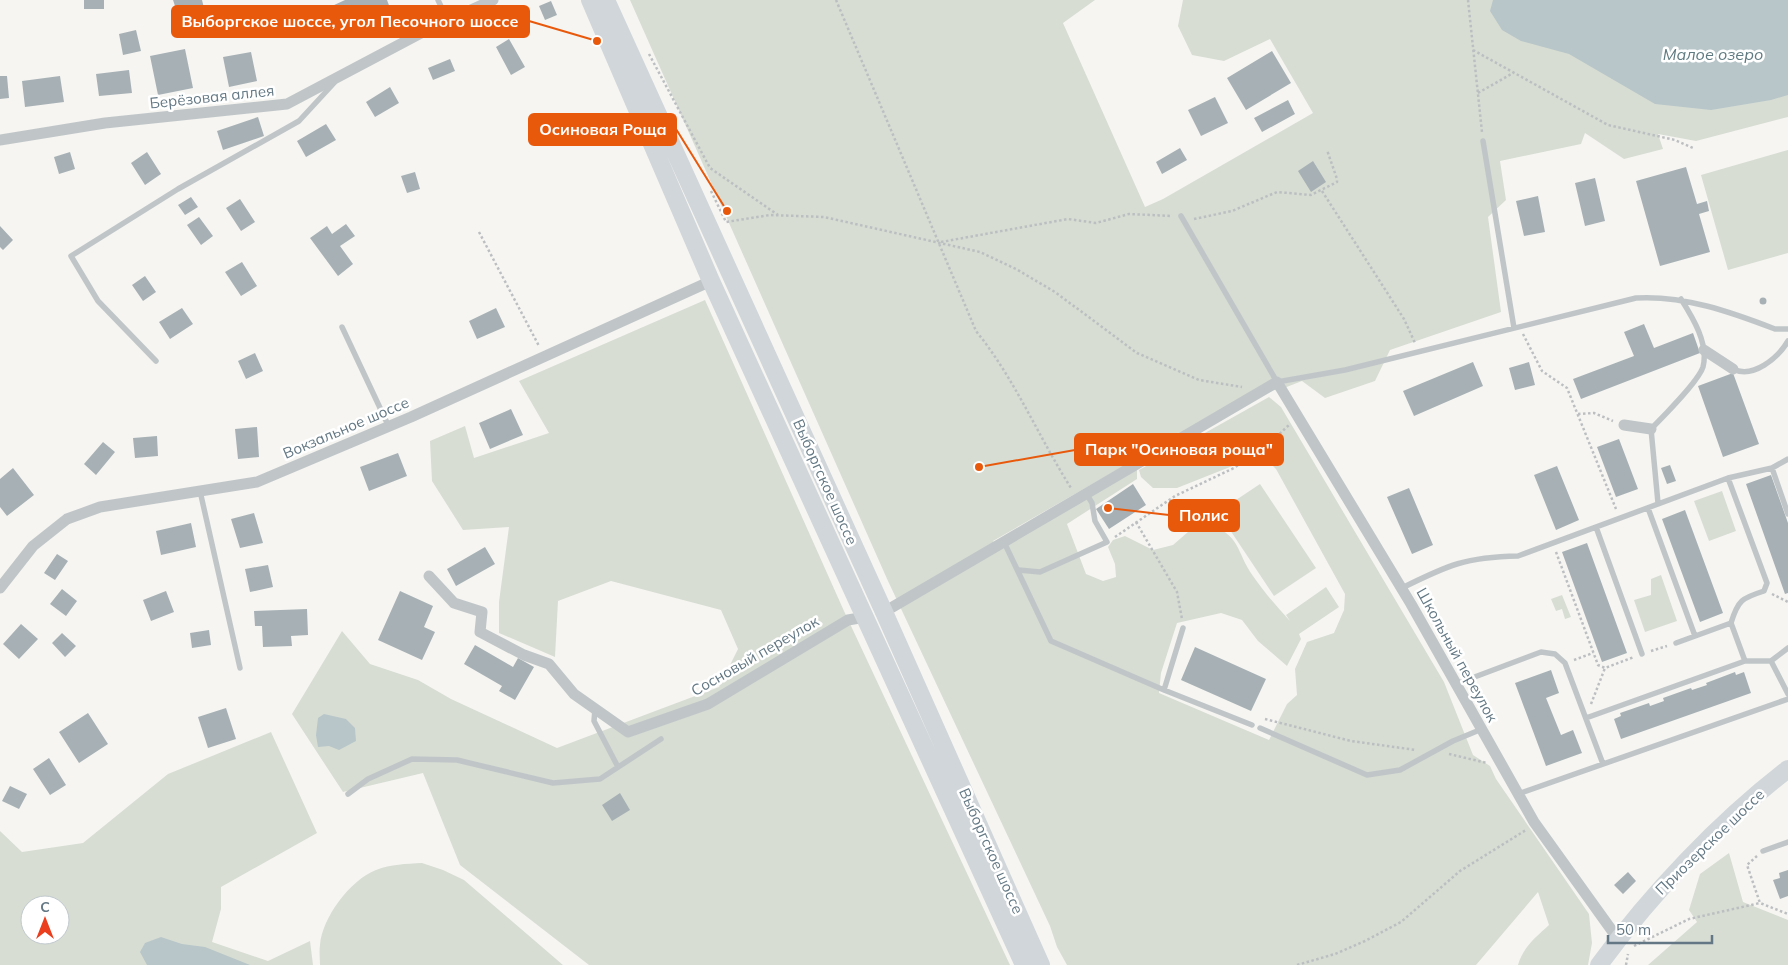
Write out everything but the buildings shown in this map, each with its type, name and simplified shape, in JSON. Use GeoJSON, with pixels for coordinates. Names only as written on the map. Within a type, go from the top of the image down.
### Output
{"type":"FeatureCollection","features":[{"type":"Feature","properties":{"kind":"main road","name":"Выборгское шоссе"},"geometry":{"type":"LineString","coordinates":[[590,0],[711,281],[1024,965]]}},
{"type":"Feature","properties":{"kind":"main road","name":"Выборгское шоссе"},"geometry":{"type":"LineString","coordinates":[[606,0],[884,612],[1041,965]]}},
{"type":"Feature","properties":{"kind":"main road","name":"Приозерское шоссе"},"geometry":{"type":"LineString","coordinates":[[1599,965],[1654,896],[1764,788],[1788,770]]}},
{"type":"Feature","properties":{"kind":"street","name":"Берёзовая аллея"},"geometry":{"type":"LineString","coordinates":[[0,140],[105,123],[287,104],[448,21],[493,0]]}},
{"type":"Feature","properties":{"kind":"street","name":"Вокзальное шоссе"},"geometry":{"type":"LineString","coordinates":[[0,588],[33,546],[67,519],[100,507],[256,482],[389,426],[711,281]]}},
{"type":"Feature","properties":{"kind":"street"},"geometry":{"type":"LineString","coordinates":[[1704,350],[1733,369]]}},
{"type":"Feature","properties":{"kind":"street"},"geometry":{"type":"LineString","coordinates":[[884,612],[1277,382]]}},
{"type":"Feature","properties":{"kind":"street","name":"Школьный переулок"},"geometry":{"type":"LineString","coordinates":[[1277,382],[1402,588],[1534,822],[1618,939]]}},
{"type":"Feature","properties":{"kind":"street"},"geometry":{"type":"LineString","coordinates":[[1624,425],[1651,429]]}},
{"type":"Feature","properties":{"kind":"street","name":"Сосновый переулок"},"geometry":{"type":"LineString","coordinates":[[429,576],[454,603],[482,612],[480,632],[524,655],[549,664],[574,694],[628,732],[708,704],[848,620],[865,617]]}},
{"type":"Feature","properties":{"kind":"lane"},"geometry":{"type":"LineString","coordinates":[[438,0],[448,21]]}},
{"type":"Feature","properties":{"kind":"lane"},"geometry":{"type":"LineString","coordinates":[[156,361],[98,301],[71,256],[178,189],[299,121],[341,76]]}},
{"type":"Feature","properties":{"kind":"lane"},"geometry":{"type":"LineString","coordinates":[[1483,141],[1516,327]]}},
{"type":"Feature","properties":{"kind":"lane"},"geometry":{"type":"LineString","coordinates":[[1182,218],[1277,382],[1344,370],[1636,298],[1681,299],[1775,329],[1788,329]]}},
{"type":"Feature","properties":{"kind":"lane"},"geometry":{"type":"LineString","coordinates":[[1658,503],[1651,429],[1675,404],[1703,368],[1704,350],[1694,320],[1681,299]]}},
{"type":"Feature","properties":{"kind":"lane"},"geometry":{"type":"LineString","coordinates":[[342,327],[389,426]]}},
{"type":"Feature","properties":{"kind":"lane"},"geometry":{"type":"LineString","coordinates":[[1733,369],[1740,372],[1769,363],[1776,359],[1788,341]]}},
{"type":"Feature","properties":{"kind":"lane"},"geometry":{"type":"LineString","coordinates":[[1402,588],[1450,564],[1491,557],[1518,556],[1728,478],[1772,468],[1788,459]]}},
{"type":"Feature","properties":{"kind":"lane"},"geometry":{"type":"LineString","coordinates":[[1772,468],[1788,514]]}},
{"type":"Feature","properties":{"kind":"lane"},"geometry":{"type":"LineString","coordinates":[[1728,478],[1767,583],[1764,591],[1745,598],[1736,606],[1731,623],[1745,661]]}},
{"type":"Feature","properties":{"kind":"lane"},"geometry":{"type":"LineString","coordinates":[[200,491],[240,668]]}},
{"type":"Feature","properties":{"kind":"lane"},"geometry":{"type":"LineString","coordinates":[[1019,570],[1040,572],[1107,542],[1095,521],[1092,503],[1082,496]]}},
{"type":"Feature","properties":{"kind":"lane"},"geometry":{"type":"LineString","coordinates":[[1648,508],[1695,636]]}},
{"type":"Feature","properties":{"kind":"lane"},"geometry":{"type":"LineString","coordinates":[[1596,527],[1642,654]]}},
{"type":"Feature","properties":{"kind":"lane"},"geometry":{"type":"LineString","coordinates":[[1004,541],[1051,641],[1164,690],[1252,725]]}},
{"type":"Feature","properties":{"kind":"lane"},"geometry":{"type":"LineString","coordinates":[[1676,643],[1731,623]]}},
{"type":"Feature","properties":{"kind":"lane"},"geometry":{"type":"LineString","coordinates":[[1164,690],[1183,628]]}},
{"type":"Feature","properties":{"kind":"lane"},"geometry":{"type":"LineString","coordinates":[[1586,718],[1745,661],[1771,661],[1788,648]]}},
{"type":"Feature","properties":{"kind":"lane"},"geometry":{"type":"LineString","coordinates":[[1456,684],[1541,652],[1555,654],[1565,663],[1603,764]]}},
{"type":"Feature","properties":{"kind":"lane"},"geometry":{"type":"LineString","coordinates":[[1771,661],[1788,694]]}},
{"type":"Feature","properties":{"kind":"lane"},"geometry":{"type":"LineString","coordinates":[[1518,794],[1788,699]]}},
{"type":"Feature","properties":{"kind":"lane"},"geometry":{"type":"LineString","coordinates":[[594,709],[594,721],[618,767]]}},
{"type":"Feature","properties":{"kind":"lane"},"geometry":{"type":"LineString","coordinates":[[1260,728],[1367,775],[1400,770],[1482,729]]}},
{"type":"Feature","properties":{"kind":"lane"},"geometry":{"type":"LineString","coordinates":[[348,794],[368,779],[412,759],[457,760],[552,783],[600,779],[661,739]]}},
{"type":"Feature","properties":{"kind":"lane"},"geometry":{"type":"LineString","coordinates":[[1763,851],[1788,842]]}},
{"type":"Feature","properties":{"kind":"path"},"geometry":{"type":"LineString","coordinates":[[836,0],[940,242],[976,331],[989,346],[1019,392],[1060,470],[1082,496]]}},
{"type":"Feature","properties":{"kind":"path"},"geometry":{"type":"LineString","coordinates":[[1468,0],[1483,141]]}},
{"type":"Feature","properties":{"kind":"path"},"geometry":{"type":"LineString","coordinates":[[647,50],[710,168],[779,216]]}},
{"type":"Feature","properties":{"kind":"path"},"geometry":{"type":"LineString","coordinates":[[1473,50],[1608,125],[1675,140],[1693,148]]}},
{"type":"Feature","properties":{"kind":"path"},"geometry":{"type":"LineString","coordinates":[[1478,93],[1504,76],[1514,72]]}},
{"type":"Feature","properties":{"kind":"path"},"geometry":{"type":"LineString","coordinates":[[940,242],[1068,219],[1096,223],[1128,214],[1182,218],[1232,211],[1277,192],[1311,195],[1337,182],[1338,179],[1327,150]]}},
{"type":"Feature","properties":{"kind":"path"},"geometry":{"type":"LineString","coordinates":[[1322,191],[1404,319],[1418,352]]}},
{"type":"Feature","properties":{"kind":"path"},"geometry":{"type":"LineString","coordinates":[[714,195],[726,222],[779,216],[824,217],[980,252],[1016,269],[1055,292],[1137,353],[1199,380],[1265,389]]}},
{"type":"Feature","properties":{"kind":"path"},"geometry":{"type":"LineString","coordinates":[[479,232],[544,356]]}},
{"type":"Feature","properties":{"kind":"path"},"geometry":{"type":"LineString","coordinates":[[1516,327],[1530,344],[1542,371],[1567,388],[1620,519]]}},
{"type":"Feature","properties":{"kind":"path"},"geometry":{"type":"LineString","coordinates":[[1577,414],[1594,413],[1624,425]]}},
{"type":"Feature","properties":{"kind":"path"},"geometry":{"type":"LineString","coordinates":[[1107,542],[1175,496],[1234,468],[1271,442],[1298,416]]}},
{"type":"Feature","properties":{"kind":"path"},"geometry":{"type":"LineString","coordinates":[[1136,522],[1177,592],[1183,628]]}},
{"type":"Feature","properties":{"kind":"path"},"geometry":{"type":"LineString","coordinates":[[1553,544],[1598,665],[1605,668],[1676,643]]}},
{"type":"Feature","properties":{"kind":"path"},"geometry":{"type":"LineString","coordinates":[[1764,591],[1788,602]]}},
{"type":"Feature","properties":{"kind":"path"},"geometry":{"type":"LineString","coordinates":[[1565,663],[1593,653]]}},
{"type":"Feature","properties":{"kind":"path"},"geometry":{"type":"LineString","coordinates":[[1586,718],[1605,668]]}},
{"type":"Feature","properties":{"kind":"path"},"geometry":{"type":"LineString","coordinates":[[1263,718],[1351,741],[1433,752],[1503,766]]}},
{"type":"Feature","properties":{"kind":"path"},"geometry":{"type":"LineString","coordinates":[[1297,965],[1335,954],[1401,922],[1460,871],[1522,834],[1534,822]]}},
{"type":"Feature","properties":{"kind":"path"},"geometry":{"type":"LineString","coordinates":[[1760,903],[1747,865],[1763,851]]}},
{"type":"Feature","properties":{"kind":"path"},"geometry":{"type":"LineString","coordinates":[[1626,965],[1629,948],[1689,919],[1760,903],[1788,914]]}},
{"type":"Feature","properties":{"kind":"shaded area"},"geometry":{"type":"Polygon","coordinates":[[[630,0],[1095,0],[1063,23],[1145,207],[1163,199],[1313,113],[1270,39],[1224,61],[1192,55],[1178,26],[1183,0],[1788,0],[1788,117],[1696,141],[1658,134],[1663,149],[1624,159],[1585,133],[1581,144],[1500,161],[1506,200],[1488,217],[1501,312],[1390,350],[1375,381],[1325,398],[1302,381],[1279,390],[1254,391],[993,541],[998,550],[1137,469],[1137,479],[1067,524],[1086,574],[1103,581],[1116,577],[1115,564],[1108,547],[1113,540],[1125,536],[1153,550],[1173,545],[1188,532],[1207,524],[1218,528],[1232,539],[1253,576],[1290,621],[1286,615],[1326,587],[1339,607],[1299,634],[1301,639],[1287,666],[1258,641],[1242,620],[1221,613],[1177,623],[1161,673],[1159,693],[1269,740],[1287,704],[1297,695],[1295,669],[1307,642],[1334,633],[1344,610],[1345,594],[1276,469],[1257,450],[1235,465],[1177,488],[1153,488],[1141,477],[1139,470],[1269,397],[1281,407],[1444,682],[1473,755],[1490,766],[1496,779],[1589,914],[1592,943],[1588,965],[1518,965],[1527,948],[1549,925],[1538,892],[1476,965],[1067,965],[888,581],[630,0]]]}},
{"type":"Feature","properties":{"kind":"shaded area"},"geometry":{"type":"Polygon","coordinates":[[[1788,150],[1788,253],[1728,270],[1701,175],[1788,150]]]}},
{"type":"Feature","properties":{"kind":"shaded area"},"geometry":{"type":"Polygon","coordinates":[[[705,300],[844,611],[1010,965],[589,965],[460,865],[423,773],[343,792],[292,714],[342,631],[370,664],[418,680],[451,699],[557,748],[719,687],[738,649],[721,610],[611,581],[558,601],[555,657],[499,633],[499,602],[509,527],[463,530],[432,481],[430,441],[465,426],[474,458],[549,433],[519,381],[705,300]]]}},
{"type":"Feature","properties":{"kind":"shaded area"},"geometry":{"type":"Polygon","coordinates":[[[1260,484],[1316,568],[1274,596],[1218,512],[1260,484]]]}},
{"type":"Feature","properties":{"kind":"shaded area"},"geometry":{"type":"Polygon","coordinates":[[[1722,491],[1736,531],[1709,541],[1694,501],[1722,491]]]}},
{"type":"Feature","properties":{"kind":"shaded area"},"geometry":{"type":"Polygon","coordinates":[[[1661,575],[1677,621],[1645,632],[1634,600],[1651,595],[1651,579],[1661,575]]]}},
{"type":"Feature","properties":{"kind":"shaded area"},"geometry":{"type":"Polygon","coordinates":[[[1562,595],[1571,617],[1565,619],[1562,609],[1556,611],[1551,599],[1562,595]]]}},
{"type":"Feature","properties":{"kind":"shaded area"},"geometry":{"type":"Polygon","coordinates":[[[271,732],[317,833],[221,887],[221,909],[212,942],[268,961],[310,941],[313,965],[0,965],[0,831],[22,852],[83,843],[168,774],[271,732]]]}},
{"type":"Feature","properties":{"kind":"shaded area"},"geometry":{"type":"Polygon","coordinates":[[[1729,853],[1743,902],[1788,920],[1788,965],[1648,965],[1697,922],[1689,910],[1700,874],[1729,853]]]}},
{"type":"Feature","properties":{"kind":"shaded area"},"geometry":{"type":"Polygon","coordinates":[[[422,863],[464,880],[563,965],[320,965],[320,945],[326,923],[347,891],[366,875],[376,870],[393,865],[422,863]]]}},
{"type":"Feature","properties":{"kind":"water","name":"Малое озеро"},"geometry":{"type":"Polygon","coordinates":[[[1493,0],[1788,0],[1788,95],[1771,100],[1711,110],[1655,104],[1569,54],[1521,41],[1502,30],[1490,11],[1493,0]]]}},
{"type":"Feature","properties":{"kind":"water"},"geometry":{"type":"Polygon","coordinates":[[[324,714],[346,719],[355,728],[356,741],[339,750],[329,746],[318,747],[316,735],[318,718],[324,714]]]}},
{"type":"Feature","properties":{"kind":"water"},"geometry":{"type":"Polygon","coordinates":[[[161,937],[182,944],[205,947],[250,965],[147,965],[140,952],[145,943],[161,937]]]}},
{"type":"Feature","properties":{"kind":"place","name":"Выборгское шоссе, угол Песочного шоссе"},"geometry":{"type":"Point","coordinates":[597,41]}},
{"type":"Feature","properties":{"kind":"place","name":"Осиновая Роща"},"geometry":{"type":"Point","coordinates":[727,211]}},
{"type":"Feature","properties":{"kind":"place","name":"Парк \"Осиновая роща\""},"geometry":{"type":"Point","coordinates":[979,467]}},
{"type":"Feature","properties":{"kind":"place","name":"Полис"},"geometry":{"type":"Point","coordinates":[1108,508]}}]}
